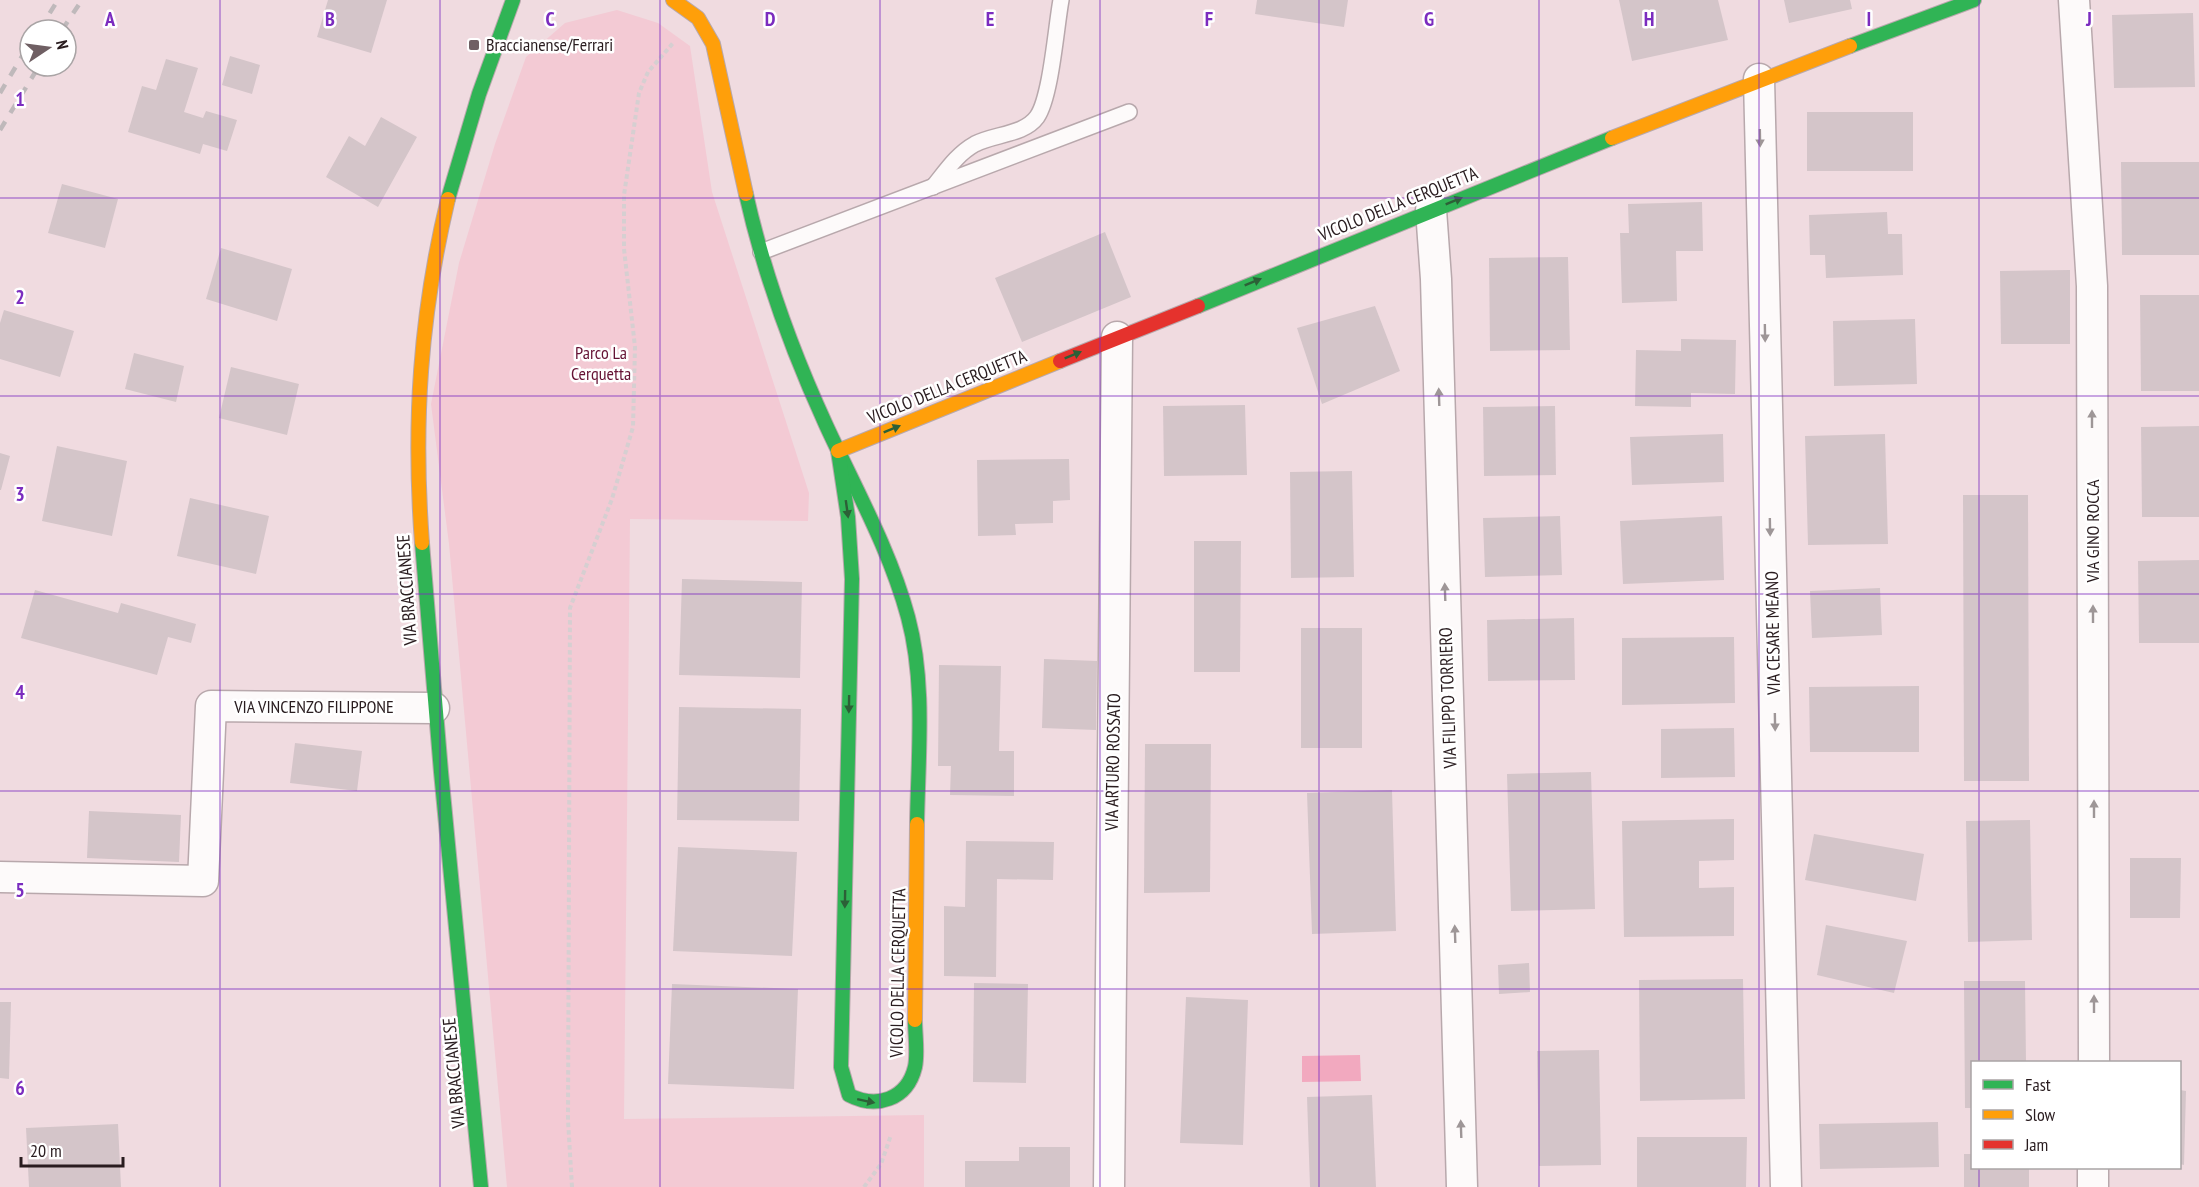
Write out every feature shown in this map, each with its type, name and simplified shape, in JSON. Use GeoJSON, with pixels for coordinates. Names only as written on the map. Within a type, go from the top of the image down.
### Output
{"type":"FeatureCollection","features":[{"type":"Feature","properties":{"kind":"street","name":"VIA BRACCIANESE"},"geometry":{"type":"LineString","coordinates":[[481,1187],[468,1022],[434,708],[417,471],[418,385],[429,288],[455,168],[513,0]]}},
{"type":"Feature","properties":{"kind":"street","name":"VICOLO DELLA CERQUETTA"},"geometry":{"type":"LineString","coordinates":[[673,0],[684,5],[701,21],[717,55],[743,183],[761,252],[814,397],[864,501],[898,581],[914,635],[918,668],[915,1066],[911,1081],[902,1093],[892,1100],[873,1104],[849,1095],[841,1067],[852,579],[848,517],[838,451]]}},
{"type":"Feature","properties":{"kind":"street","name":"VICOLO DELLA CERQUETTA"},"geometry":{"type":"LineString","coordinates":[[838,451],[1759,79],[1974,0]]}},
{"type":"Feature","properties":{"kind":"street","name":"VIA GINO ROCCA"},"geometry":{"type":"LineString","coordinates":[[2074,0],[2092,286],[2094,1061]]}},
{"type":"Feature","properties":{"kind":"street","name":"VIA CESARE MEANO"},"geometry":{"type":"LineString","coordinates":[[1759,79],[1786,1187]]}},
{"type":"Feature","properties":{"kind":"street","name":"VIA FILIPPO TORRIERO"},"geometry":{"type":"LineString","coordinates":[[1431,210],[1436,279],[1462,1187]]}},
{"type":"Feature","properties":{"kind":"street","name":"VIA ARTURO ROSSATO"},"geometry":{"type":"LineString","coordinates":[[1109,1187],[1116,337]]}},
{"type":"Feature","properties":{"kind":"street","name":"VIA VINCENZO FILIPPONE"},"geometry":{"type":"LineString","coordinates":[[0,877],[203,881],[211,706],[434,708]]}},
{"type":"Feature","properties":{"kind":"street"},"geometry":{"type":"LineString","coordinates":[[2093,1169],[2093,1187]]}},
{"type":"Feature","properties":{"kind":"lane"},"geometry":{"type":"LineString","coordinates":[[933,186],[959,155],[973,145],[1024,128],[1036,118],[1046,95],[1061,0]]}},
{"type":"Feature","properties":{"kind":"lane"},"geometry":{"type":"LineString","coordinates":[[761,252],[1129,112]]}},
{"type":"Feature","properties":{"kind":"path"},"geometry":{"type":"LineString","coordinates":[[572,1187],[568,1120],[570,608],[612,499],[633,427],[635,347],[624,249],[623,213],[639,93],[648,72],[667,47],[701,21]]}},
{"type":"Feature","properties":{"kind":"path"},"geometry":{"type":"LineString","coordinates":[[864,1187],[881,1164],[890,1143],[892,1100]]}},
{"type":"Feature","properties":{"kind":"green space","name":"Parco La Cerquetta"},"geometry":{"type":"Polygon","coordinates":[[[617,10],[658,23],[690,46],[712,192],[809,493],[808,521],[630,519],[624,1119],[924,1115],[924,1187],[507,1187],[449,544],[431,404],[459,263],[495,144],[526,57],[565,23],[617,10]]]}},
{"type":"Feature","properties":{"kind":"shaded area"},"geometry":{"type":"Polygon","coordinates":[[[1360,1055],[1361,1081],[1302,1082],[1302,1056],[1360,1055]]]}},
{"type":"Feature","properties":{"kind":"building"},"geometry":{"type":"Polygon","coordinates":[[[328,0],[387,0],[371,53],[317,37],[328,0]]]}},
{"type":"Feature","properties":{"kind":"building"},"geometry":{"type":"Polygon","coordinates":[[[1257,0],[1348,0],[1344,27],[1255,14],[1257,0]]]}},
{"type":"Feature","properties":{"kind":"building"},"geometry":{"type":"Polygon","coordinates":[[[1619,0],[1718,0],[1728,40],[1632,61],[1619,0]]]}},
{"type":"Feature","properties":{"kind":"building"},"geometry":{"type":"Polygon","coordinates":[[[1784,0],[1850,0],[1852,9],[1789,23],[1784,0]]]}},
{"type":"Feature","properties":{"kind":"building"},"geometry":{"type":"Polygon","coordinates":[[[2193,13],[2195,87],[2114,88],[2112,15],[2193,13]]]}},
{"type":"Feature","properties":{"kind":"building"},"geometry":{"type":"Polygon","coordinates":[[[230,56],[260,65],[252,94],[222,85],[230,56]]]}},
{"type":"Feature","properties":{"kind":"building"},"geometry":{"type":"Polygon","coordinates":[[[166,59],[198,68],[184,112],[203,118],[206,111],[237,120],[227,151],[203,144],[200,154],[128,132],[142,86],[156,90],[166,59]]]}},
{"type":"Feature","properties":{"kind":"building"},"geometry":{"type":"Polygon","coordinates":[[[1807,112],[1913,112],[1913,171],[1807,171],[1807,112]]]}},
{"type":"Feature","properties":{"kind":"building"},"geometry":{"type":"Polygon","coordinates":[[[381,117],[417,137],[378,207],[326,177],[349,136],[365,146],[381,117]]]}},
{"type":"Feature","properties":{"kind":"building"},"geometry":{"type":"Polygon","coordinates":[[[2121,162],[2199,162],[2199,255],[2122,255],[2121,162]]]}},
{"type":"Feature","properties":{"kind":"building"},"geometry":{"type":"Polygon","coordinates":[[[62,184],[118,199],[105,248],[48,233],[62,184]]]}},
{"type":"Feature","properties":{"kind":"building"},"geometry":{"type":"Polygon","coordinates":[[[1702,202],[1703,251],[1676,251],[1677,301],[1622,303],[1620,233],[1629,233],[1628,204],[1702,202]]]}},
{"type":"Feature","properties":{"kind":"building"},"geometry":{"type":"Polygon","coordinates":[[[1887,212],[1888,234],[1902,234],[1903,275],[1826,278],[1825,255],[1810,255],[1809,215],[1887,212]]]}},
{"type":"Feature","properties":{"kind":"building"},"geometry":{"type":"Polygon","coordinates":[[[1105,232],[1131,297],[1022,342],[995,278],[1105,232]]]}},
{"type":"Feature","properties":{"kind":"building"},"geometry":{"type":"Polygon","coordinates":[[[221,248],[292,269],[277,321],[206,299],[221,248]]]}},
{"type":"Feature","properties":{"kind":"building"},"geometry":{"type":"Polygon","coordinates":[[[1568,257],[1570,350],[1490,351],[1489,258],[1568,257]]]}},
{"type":"Feature","properties":{"kind":"building"},"geometry":{"type":"Polygon","coordinates":[[[2070,270],[2070,344],[2001,344],[2000,271],[2070,270]]]}},
{"type":"Feature","properties":{"kind":"building"},"geometry":{"type":"Polygon","coordinates":[[[2140,295],[2199,295],[2199,391],[2141,391],[2140,295]]]}},
{"type":"Feature","properties":{"kind":"building"},"geometry":{"type":"Polygon","coordinates":[[[1375,306],[1400,371],[1322,404],[1297,328],[1375,306]]]}},
{"type":"Feature","properties":{"kind":"building"},"geometry":{"type":"Polygon","coordinates":[[[4,310],[74,331],[60,377],[0,359],[0,323],[4,310]]]}},
{"type":"Feature","properties":{"kind":"building"},"geometry":{"type":"Polygon","coordinates":[[[1915,319],[1917,384],[1834,386],[1833,321],[1915,319]]]}},
{"type":"Feature","properties":{"kind":"building"},"geometry":{"type":"Polygon","coordinates":[[[1681,339],[1736,340],[1735,394],[1691,393],[1691,407],[1635,406],[1636,350],[1681,351],[1681,339]]]}},
{"type":"Feature","properties":{"kind":"building"},"geometry":{"type":"Polygon","coordinates":[[[134,353],[184,366],[176,402],[125,389],[134,353]]]}},
{"type":"Feature","properties":{"kind":"building"},"geometry":{"type":"Polygon","coordinates":[[[231,367],[299,384],[287,435],[219,418],[231,367]]]}},
{"type":"Feature","properties":{"kind":"building"},"geometry":{"type":"Polygon","coordinates":[[[1245,405],[1247,475],[1164,476],[1163,406],[1245,405]]]}},
{"type":"Feature","properties":{"kind":"building"},"geometry":{"type":"Polygon","coordinates":[[[1555,406],[1556,475],[1484,476],[1483,407],[1555,406]]]}},
{"type":"Feature","properties":{"kind":"building"},"geometry":{"type":"Polygon","coordinates":[[[2199,426],[2199,517],[2142,517],[2141,427],[2199,426]]]}},
{"type":"Feature","properties":{"kind":"building"},"geometry":{"type":"Polygon","coordinates":[[[1723,434],[1724,482],[1632,485],[1630,437],[1723,434]]]}},
{"type":"Feature","properties":{"kind":"building"},"geometry":{"type":"Polygon","coordinates":[[[1885,434],[1888,544],[1808,545],[1805,436],[1885,434]]]}},
{"type":"Feature","properties":{"kind":"building"},"geometry":{"type":"Polygon","coordinates":[[[57,446],[127,461],[112,536],[42,521],[57,446]]]}},
{"type":"Feature","properties":{"kind":"building"},"geometry":{"type":"Polygon","coordinates":[[[0,453],[10,456],[1,490],[0,490],[0,453]]]}},
{"type":"Feature","properties":{"kind":"building"},"geometry":{"type":"Polygon","coordinates":[[[1069,459],[1070,500],[1053,501],[1053,523],[1015,524],[1016,535],[978,536],[977,460],[1069,459]]]}},
{"type":"Feature","properties":{"kind":"building"},"geometry":{"type":"Polygon","coordinates":[[[1352,471],[1354,577],[1291,578],[1290,472],[1352,471]]]}},
{"type":"Feature","properties":{"kind":"building"},"geometry":{"type":"Polygon","coordinates":[[[1963,495],[2028,495],[2029,781],[1964,781],[1963,495]]]}},
{"type":"Feature","properties":{"kind":"building"},"geometry":{"type":"Polygon","coordinates":[[[190,498],[269,516],[256,574],[177,556],[190,498]]]}},
{"type":"Feature","properties":{"kind":"building"},"geometry":{"type":"Polygon","coordinates":[[[1560,516],[1562,575],[1485,577],[1483,518],[1560,516]]]}},
{"type":"Feature","properties":{"kind":"building"},"geometry":{"type":"Polygon","coordinates":[[[1722,516],[1724,580],[1623,584],[1620,521],[1722,516]]]}},
{"type":"Feature","properties":{"kind":"building"},"geometry":{"type":"Polygon","coordinates":[[[1194,541],[1241,541],[1240,672],[1194,672],[1194,541]]]}},
{"type":"Feature","properties":{"kind":"building"},"geometry":{"type":"Polygon","coordinates":[[[2199,560],[2199,643],[2139,643],[2138,561],[2199,560]]]}},
{"type":"Feature","properties":{"kind":"building"},"geometry":{"type":"Polygon","coordinates":[[[682,579],[802,582],[800,678],[679,675],[682,579]]]}},
{"type":"Feature","properties":{"kind":"building"},"geometry":{"type":"Polygon","coordinates":[[[1880,588],[1882,635],[1812,638],[1810,591],[1880,588]]]}},
{"type":"Feature","properties":{"kind":"building"},"geometry":{"type":"Polygon","coordinates":[[[35,590],[118,613],[121,603],[196,624],[191,643],[168,637],[157,675],[21,638],[35,590]]]}},
{"type":"Feature","properties":{"kind":"building"},"geometry":{"type":"Polygon","coordinates":[[[1574,618],[1575,680],[1488,681],[1487,620],[1574,618]]]}},
{"type":"Feature","properties":{"kind":"building"},"geometry":{"type":"Polygon","coordinates":[[[1301,628],[1362,628],[1362,748],[1301,748],[1301,628]]]}},
{"type":"Feature","properties":{"kind":"building"},"geometry":{"type":"Polygon","coordinates":[[[1734,637],[1735,703],[1622,705],[1622,638],[1734,637]]]}},
{"type":"Feature","properties":{"kind":"building"},"geometry":{"type":"Polygon","coordinates":[[[1044,659],[1097,661],[1096,730],[1042,728],[1044,659]]]}},
{"type":"Feature","properties":{"kind":"building"},"geometry":{"type":"Polygon","coordinates":[[[939,665],[1001,666],[999,751],[1014,751],[1014,796],[950,795],[951,766],[938,766],[939,665]]]}},
{"type":"Feature","properties":{"kind":"building"},"geometry":{"type":"Polygon","coordinates":[[[1919,686],[1919,752],[1810,752],[1809,687],[1919,686]]]}},
{"type":"Feature","properties":{"kind":"building"},"geometry":{"type":"Polygon","coordinates":[[[679,707],[801,709],[799,821],[677,820],[679,707]]]}},
{"type":"Feature","properties":{"kind":"building"},"geometry":{"type":"Polygon","coordinates":[[[1734,728],[1735,777],[1661,778],[1661,729],[1734,728]]]}},
{"type":"Feature","properties":{"kind":"building"},"geometry":{"type":"Polygon","coordinates":[[[295,743],[362,751],[357,791],[290,783],[295,743]]]}},
{"type":"Feature","properties":{"kind":"building"},"geometry":{"type":"Polygon","coordinates":[[[1145,744],[1211,744],[1210,892],[1144,893],[1145,744]]]}},
{"type":"Feature","properties":{"kind":"building"},"geometry":{"type":"Polygon","coordinates":[[[1591,772],[1595,909],[1511,911],[1507,774],[1591,772]]]}},
{"type":"Feature","properties":{"kind":"building"},"geometry":{"type":"Polygon","coordinates":[[[1392,790],[1396,931],[1312,934],[1307,793],[1392,790]]]}},
{"type":"Feature","properties":{"kind":"building"},"geometry":{"type":"Polygon","coordinates":[[[89,811],[181,815],[179,862],[87,858],[89,811]]]}},
{"type":"Feature","properties":{"kind":"building"},"geometry":{"type":"Polygon","coordinates":[[[1734,819],[1734,860],[1699,861],[1699,888],[1734,887],[1734,936],[1624,937],[1622,821],[1734,819]]]}},
{"type":"Feature","properties":{"kind":"building"},"geometry":{"type":"Polygon","coordinates":[[[2030,820],[2032,940],[1968,942],[1966,821],[2030,820]]]}},
{"type":"Feature","properties":{"kind":"building"},"geometry":{"type":"Polygon","coordinates":[[[1814,834],[1924,854],[1916,901],[1805,880],[1814,834]]]}},
{"type":"Feature","properties":{"kind":"building"},"geometry":{"type":"Polygon","coordinates":[[[966,841],[1054,842],[1053,880],[997,879],[996,977],[944,976],[944,906],[965,907],[966,841]]]}},
{"type":"Feature","properties":{"kind":"building"},"geometry":{"type":"Polygon","coordinates":[[[678,847],[797,852],[792,956],[673,951],[678,847]]]}},
{"type":"Feature","properties":{"kind":"building"},"geometry":{"type":"Polygon","coordinates":[[[2130,858],[2181,858],[2180,918],[2130,918],[2130,858]]]}},
{"type":"Feature","properties":{"kind":"building"},"geometry":{"type":"Polygon","coordinates":[[[1826,925],[1907,941],[1894,993],[1817,975],[1826,925]]]}},
{"type":"Feature","properties":{"kind":"building"},"geometry":{"type":"Polygon","coordinates":[[[1529,963],[1530,992],[1499,994],[1498,965],[1529,963]]]}},
{"type":"Feature","properties":{"kind":"building"},"geometry":{"type":"Polygon","coordinates":[[[1743,979],[1745,1099],[1640,1101],[1639,980],[1743,979]]]}},
{"type":"Feature","properties":{"kind":"building"},"geometry":{"type":"Polygon","coordinates":[[[1964,981],[2025,981],[2026,1061],[1971,1061],[1971,1108],[1965,1108],[1964,981]]]}},
{"type":"Feature","properties":{"kind":"building"},"geometry":{"type":"Polygon","coordinates":[[[974,983],[1028,984],[1026,1083],[973,1082],[974,983]]]}},
{"type":"Feature","properties":{"kind":"building"},"geometry":{"type":"Polygon","coordinates":[[[672,984],[798,989],[794,1089],[668,1084],[672,984]]]}},
{"type":"Feature","properties":{"kind":"building"},"geometry":{"type":"Polygon","coordinates":[[[1186,997],[1248,1000],[1243,1145],[1180,1143],[1186,997]]]}},
{"type":"Feature","properties":{"kind":"building"},"geometry":{"type":"Polygon","coordinates":[[[0,1002],[11,1002],[9,1079],[0,1078],[0,1002]]]}},
{"type":"Feature","properties":{"kind":"building"},"geometry":{"type":"Polygon","coordinates":[[[1599,1050],[1601,1165],[1539,1166],[1537,1051],[1599,1050]]]}},
{"type":"Feature","properties":{"kind":"building"},"geometry":{"type":"Polygon","coordinates":[[[2181,1090],[2186,1091],[2184,1165],[2181,1164],[2181,1090]]]}},
{"type":"Feature","properties":{"kind":"building"},"geometry":{"type":"Polygon","coordinates":[[[1372,1095],[1376,1187],[1310,1187],[1307,1097],[1372,1095]]]}},
{"type":"Feature","properties":{"kind":"building"},"geometry":{"type":"Polygon","coordinates":[[[1938,1122],[1939,1167],[1820,1169],[1819,1124],[1938,1122]]]}},
{"type":"Feature","properties":{"kind":"building"},"geometry":{"type":"Polygon","coordinates":[[[118,1124],[121,1187],[29,1187],[26,1128],[118,1124]]]}},
{"type":"Feature","properties":{"kind":"building"},"geometry":{"type":"Polygon","coordinates":[[[1637,1137],[1747,1137],[1746,1187],[1637,1187],[1637,1137]]]}},
{"type":"Feature","properties":{"kind":"building"},"geometry":{"type":"Polygon","coordinates":[[[1019,1147],[1070,1147],[1070,1187],[965,1187],[965,1161],[1019,1161],[1019,1147]]]}},
{"type":"Feature","properties":{"kind":"building"},"geometry":{"type":"Polygon","coordinates":[[[1964,1154],[1971,1154],[1971,1169],[2029,1169],[2029,1187],[1964,1187],[1964,1154]]]}},
{"type":"Feature","properties":{"kind":"railway"},"geometry":{"type":"LineString","coordinates":[[47,18],[58,0]]}},
{"type":"Feature","properties":{"kind":"railway"},"geometry":{"type":"LineString","coordinates":[[70,18],[82,0]]}},
{"type":"Feature","properties":{"kind":"railway"},"geometry":{"type":"LineString","coordinates":[[0,93],[18,63]]}},
{"type":"Feature","properties":{"kind":"railway"},"geometry":{"type":"LineString","coordinates":[[0,130],[32,78]]}},
{"type":"Feature","properties":{"kind":"traffic: fast"},"geometry":{"type":"LineString","coordinates":[[448,199],[479,94],[513,0]]}},
{"type":"Feature","properties":{"kind":"traffic: fast"},"geometry":{"type":"LineString","coordinates":[[1850,46],[1974,0]]}},
{"type":"Feature","properties":{"kind":"traffic: fast"},"geometry":{"type":"LineString","coordinates":[[1198,306],[1612,138]]}},
{"type":"Feature","properties":{"kind":"traffic: fast"},"geometry":{"type":"LineString","coordinates":[[746,194],[770,283],[790,340],[826,425],[882,543],[908,617],[914,642],[919,694],[917,824]]}},
{"type":"Feature","properties":{"kind":"traffic: fast"},"geometry":{"type":"LineString","coordinates":[[838,451],[848,517],[852,579],[841,1067],[849,1095],[859,1099],[880,1101],[898,1094],[905,1087],[911,1078],[916,1062],[915,1020]]}},
{"type":"Feature","properties":{"kind":"traffic: fast"},"geometry":{"type":"LineString","coordinates":[[422,543],[441,772],[481,1187]]}},
{"type":"Feature","properties":{"kind":"traffic: slow"},"geometry":{"type":"LineString","coordinates":[[673,0],[698,18],[713,44],[746,194]]}},
{"type":"Feature","properties":{"kind":"traffic: slow"},"geometry":{"type":"LineString","coordinates":[[1612,138],[1850,46]]}},
{"type":"Feature","properties":{"kind":"traffic: slow"},"geometry":{"type":"LineString","coordinates":[[422,543],[418,455],[421,370],[431,285],[448,199]]}},
{"type":"Feature","properties":{"kind":"traffic: slow"},"geometry":{"type":"LineString","coordinates":[[838,451],[1060,361]]}},
{"type":"Feature","properties":{"kind":"traffic: slow"},"geometry":{"type":"LineString","coordinates":[[915,1020],[917,824]]}},
{"type":"Feature","properties":{"kind":"traffic: jam"},"geometry":{"type":"LineString","coordinates":[[1060,361],[1198,306]]}},
{"type":"Feature","properties":{"kind":"place","name":"Braccianense/Ferrari"},"geometry":{"type":"Point","coordinates":[474,45]}}]}
